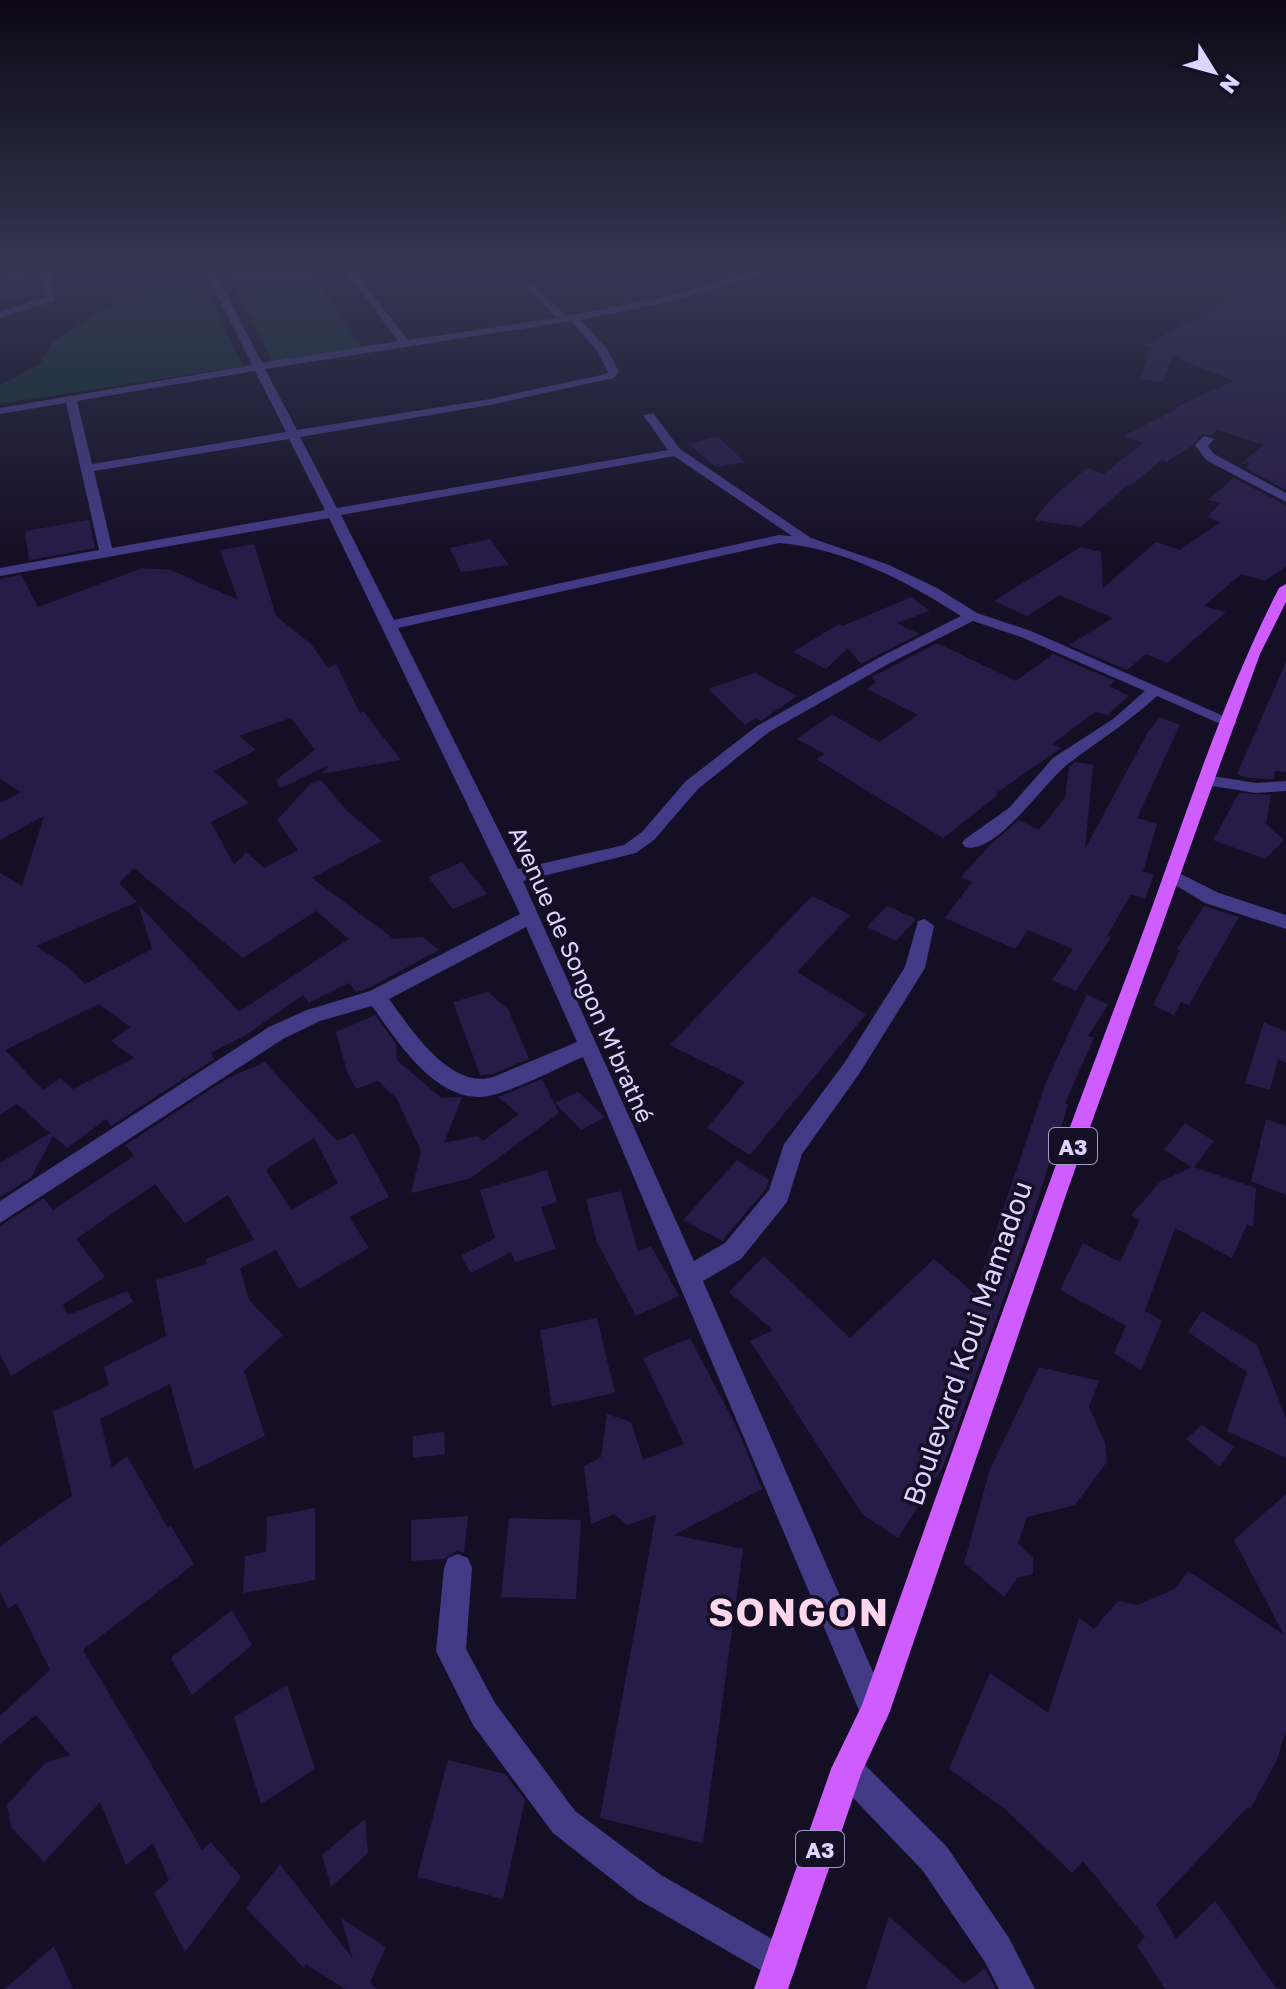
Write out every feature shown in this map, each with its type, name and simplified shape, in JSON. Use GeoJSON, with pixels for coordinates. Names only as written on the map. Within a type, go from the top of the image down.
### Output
{"type":"FeatureCollection","features":[{"type":"Feature","properties":{"kind":"main road","name":"Boulevard Koui Mamadou"},"geometry":{"type":"LineString","coordinates":[[776,1976],[847,1769],[875,1711],[1057,1189],[1206,780],[1253,654],[1286,588]]}},
{"type":"Feature","properties":{"kind":"street"},"geometry":{"type":"LineString","coordinates":[[0,411],[272,365]]}},
{"type":"Feature","properties":{"kind":"street"},"geometry":{"type":"LineString","coordinates":[[89,468],[498,400],[610,376],[614,372],[611,365]]}},
{"type":"Feature","properties":{"kind":"street","name":"Avenue de Songon M'brathé"},"geometry":{"type":"LineString","coordinates":[[259,367],[392,625],[512,877],[875,1711]]}},
{"type":"Feature","properties":{"kind":"street"},"geometry":{"type":"LineString","coordinates":[[71,399],[107,554]]}},
{"type":"Feature","properties":{"kind":"street"},"geometry":{"type":"LineString","coordinates":[[649,415],[676,452],[807,541],[884,568],[932,591],[972,616],[1026,634],[1229,722]]}},
{"type":"Feature","properties":{"kind":"street"},"geometry":{"type":"LineString","coordinates":[[1208,439],[1201,445],[1210,457],[1286,498]]}},
{"type":"Feature","properties":{"kind":"street"},"geometry":{"type":"LineString","coordinates":[[0,572],[676,452]]}},
{"type":"Feature","properties":{"kind":"street"},"geometry":{"type":"LineString","coordinates":[[392,625],[779,539],[807,541]]}},
{"type":"Feature","properties":{"kind":"street"},"geometry":{"type":"LineString","coordinates":[[512,877],[630,849],[648,836],[692,785],[763,729],[885,660],[972,616]]}},
{"type":"Feature","properties":{"kind":"street"},"geometry":{"type":"LineString","coordinates":[[971,843],[1015,812],[1059,762],[1119,722],[1155,690]]}},
{"type":"Feature","properties":{"kind":"street"},"geometry":{"type":"LineString","coordinates":[[1206,780],[1256,788],[1286,786]]}},
{"type":"Feature","properties":{"kind":"street"},"geometry":{"type":"LineString","coordinates":[[1173,876],[1212,898],[1286,922]]}},
{"type":"Feature","properties":{"kind":"street"},"geometry":{"type":"LineString","coordinates":[[0,1213],[276,1033],[314,1015],[376,997],[530,917]]}},
{"type":"Feature","properties":{"kind":"street"},"geometry":{"type":"LineString","coordinates":[[687,1278],[733,1251],[779,1195],[792,1151],[852,1068],[915,968],[925,926]]}},
{"type":"Feature","properties":{"kind":"street"},"geometry":{"type":"LineString","coordinates":[[376,997],[408,1040],[458,1085],[480,1089],[588,1046]]}},
{"type":"Feature","properties":{"kind":"street"},"geometry":{"type":"LineString","coordinates":[[458,1568],[451,1651],[484,1714],[564,1822],[649,1887],[776,1976]]}},
{"type":"Feature","properties":{"kind":"street"},"geometry":{"type":"LineString","coordinates":[[847,1769],[935,1859],[997,1950],[1018,1989]]}},
{"type":"Feature","properties":{"kind":"green space"},"geometry":{"type":"Polygon","coordinates":[[[39,365],[243,366],[0,404],[0,385],[39,365]]]}},
{"type":"Feature","properties":{"kind":"building"},"geometry":{"type":"Polygon","coordinates":[[[1145,365],[1169,365],[1163,382],[1140,379],[1145,365]]]}},
{"type":"Feature","properties":{"kind":"building"},"geometry":{"type":"Polygon","coordinates":[[[1194,365],[1286,365],[1286,490],[1245,468],[1250,463],[1240,464],[1263,445],[1218,430],[1210,435],[1202,434],[1192,446],[1166,462],[1163,459],[1130,486],[1127,485],[1081,527],[1034,520],[1050,500],[1087,468],[1104,474],[1143,443],[1124,436],[1177,409],[1174,408],[1234,381],[1194,365]]]}},
{"type":"Feature","properties":{"kind":"building"},"geometry":{"type":"Polygon","coordinates":[[[718,437],[745,462],[716,467],[687,443],[718,437]]]}},
{"type":"Feature","properties":{"kind":"building"},"geometry":{"type":"Polygon","coordinates":[[[1234,478],[1286,505],[1286,567],[1265,581],[1241,574],[1204,606],[1226,612],[1167,663],[1146,654],[1127,670],[1069,645],[1113,618],[1059,595],[1027,616],[994,601],[1081,547],[1101,552],[1103,588],[1156,542],[1180,550],[1221,522],[1207,517],[1220,503],[1208,500],[1234,478]]]}},
{"type":"Feature","properties":{"kind":"building"},"geometry":{"type":"Polygon","coordinates":[[[89,520],[95,548],[29,560],[25,531],[89,520]]]}},
{"type":"Feature","properties":{"kind":"building"},"geometry":{"type":"Polygon","coordinates":[[[490,539],[509,565],[461,572],[450,548],[490,539]]]}},
{"type":"Feature","properties":{"kind":"building"},"geometry":{"type":"Polygon","coordinates":[[[254,544],[276,616],[311,644],[328,668],[336,664],[360,713],[363,711],[401,760],[321,774],[329,765],[281,788],[276,780],[315,750],[291,718],[239,736],[256,750],[214,771],[249,803],[211,822],[234,865],[246,852],[264,868],[298,850],[277,820],[311,783],[321,780],[346,810],[382,841],[312,878],[394,939],[423,937],[439,950],[369,988],[356,992],[349,983],[309,1003],[303,995],[246,1035],[211,1053],[214,1059],[111,1126],[106,1119],[67,1148],[53,1136],[31,1178],[0,1197],[0,1163],[50,1133],[17,1104],[0,1115],[0,873],[22,886],[44,816],[0,840],[0,803],[21,792],[0,779],[0,579],[21,575],[38,607],[142,568],[171,570],[238,600],[220,550],[254,544]],[[134,868],[119,883],[137,902],[36,946],[67,966],[85,984],[152,949],[138,904],[239,1012],[349,939],[316,911],[243,958],[134,868]],[[99,1004],[5,1050],[43,1090],[60,1078],[73,1089],[134,1058],[111,1041],[130,1027],[99,1004]]]}},
{"type":"Feature","properties":{"kind":"building"},"geometry":{"type":"Polygon","coordinates":[[[911,597],[930,611],[897,623],[919,634],[861,664],[848,648],[826,669],[793,652],[839,624],[843,626],[911,597]]]}},
{"type":"Feature","properties":{"kind":"building"},"geometry":{"type":"Polygon","coordinates":[[[937,643],[1016,681],[1053,654],[1115,681],[1109,686],[1129,696],[1107,715],[1095,712],[1052,744],[1061,748],[995,794],[998,795],[943,838],[816,759],[825,754],[797,739],[832,714],[879,742],[918,715],[867,689],[876,682],[872,677],[937,643]]]}},
{"type":"Feature","properties":{"kind":"building"},"geometry":{"type":"Polygon","coordinates":[[[1286,662],[1286,772],[1275,771],[1274,779],[1247,778],[1237,774],[1286,662]]]}},
{"type":"Feature","properties":{"kind":"building"},"geometry":{"type":"Polygon","coordinates":[[[755,673],[797,696],[761,721],[756,718],[745,725],[708,689],[755,673]]]}},
{"type":"Feature","properties":{"kind":"building"},"geometry":{"type":"Polygon","coordinates":[[[1160,717],[1180,725],[1137,818],[1157,824],[1143,872],[1154,875],[1145,899],[1131,894],[1107,936],[1111,937],[1076,991],[1052,980],[1073,949],[1028,930],[1015,949],[945,918],[972,882],[961,877],[992,843],[1019,820],[1039,830],[1065,798],[1069,767],[1075,762],[1093,765],[1085,849],[1148,732],[1160,717]]]}},
{"type":"Feature","properties":{"kind":"building"},"geometry":{"type":"Polygon","coordinates":[[[1239,793],[1271,795],[1266,824],[1284,840],[1265,859],[1213,840],[1239,793]]]}},
{"type":"Feature","properties":{"kind":"building"},"geometry":{"type":"Polygon","coordinates":[[[462,862],[487,894],[453,909],[428,877],[462,862]]]}},
{"type":"Feature","properties":{"kind":"building"},"geometry":{"type":"Polygon","coordinates":[[[812,896],[850,915],[797,972],[866,1014],[750,1155],[707,1128],[745,1082],[670,1045],[812,896]]]}},
{"type":"Feature","properties":{"kind":"building"},"geometry":{"type":"Polygon","coordinates":[[[887,906],[916,919],[896,941],[867,927],[887,906]]]}},
{"type":"Feature","properties":{"kind":"building"},"geometry":{"type":"Polygon","coordinates":[[[1204,906],[1239,917],[1189,1005],[1181,1002],[1174,1015],[1153,1005],[1180,950],[1177,949],[1204,906]]]}},
{"type":"Feature","properties":{"kind":"building"},"geometry":{"type":"Polygon","coordinates":[[[488,992],[508,1009],[529,1059],[492,1074],[480,1075],[453,1002],[488,992]]]}},
{"type":"Feature","properties":{"kind":"building"},"geometry":{"type":"Polygon","coordinates":[[[1087,994],[1108,1005],[1088,1036],[1094,1038],[1065,1103],[1068,1105],[1024,1242],[943,1467],[898,1538],[863,1515],[750,1341],[773,1330],[729,1292],[764,1256],[850,1338],[934,1259],[975,1294],[1046,1082],[1087,994]]]}},
{"type":"Feature","properties":{"kind":"building"},"geometry":{"type":"Polygon","coordinates":[[[375,1015],[396,1044],[397,1060],[441,1098],[462,1097],[444,1143],[478,1136],[483,1141],[519,1114],[498,1097],[542,1079],[559,1113],[471,1178],[411,1193],[421,1151],[397,1099],[378,1081],[356,1089],[347,1071],[336,1032],[375,1015]]]}},
{"type":"Feature","properties":{"kind":"building"},"geometry":{"type":"Polygon","coordinates":[[[1264,1022],[1286,1032],[1286,1063],[1278,1059],[1270,1090],[1245,1083],[1264,1022]]]}},
{"type":"Feature","properties":{"kind":"building"},"geometry":{"type":"Polygon","coordinates":[[[265,1062],[337,1141],[354,1133],[389,1197],[349,1217],[369,1248],[299,1289],[276,1250],[240,1268],[249,1300],[283,1335],[244,1371],[265,1436],[194,1470],[170,1384],[100,1419],[112,1468],[127,1456],[168,1528],[171,1526],[194,1564],[83,1650],[202,1850],[211,1842],[241,1877],[185,1952],[154,1893],[169,1880],[153,1843],[126,1865],[100,1802],[44,1862],[11,1827],[7,1805],[45,1763],[70,1755],[36,1715],[0,1744],[0,1716],[50,1670],[17,1603],[8,1609],[0,1591],[0,1546],[72,1496],[53,1412],[109,1385],[104,1367],[166,1336],[156,1280],[207,1264],[206,1259],[254,1240],[228,1195],[185,1223],[155,1184],[76,1239],[105,1277],[63,1305],[68,1315],[127,1291],[133,1302],[11,1376],[0,1354],[0,1226],[44,1198],[53,1210],[134,1156],[125,1145],[228,1078],[265,1062]],[[314,1138],[266,1170],[291,1210],[338,1183],[314,1138]]]}},
{"type":"Feature","properties":{"kind":"building"},"geometry":{"type":"Polygon","coordinates":[[[578,1092],[605,1117],[581,1130],[555,1103],[578,1092]]]}},
{"type":"Feature","properties":{"kind":"building"},"geometry":{"type":"Polygon","coordinates":[[[1266,1119],[1286,1126],[1286,1195],[1251,1181],[1266,1119]]]}},
{"type":"Feature","properties":{"kind":"building"},"geometry":{"type":"Polygon","coordinates":[[[1185,1123],[1214,1141],[1194,1167],[1256,1188],[1253,1227],[1247,1224],[1232,1258],[1175,1228],[1145,1311],[1162,1321],[1141,1370],[1114,1353],[1126,1326],[1060,1290],[1083,1243],[1120,1262],[1140,1220],[1131,1215],[1160,1182],[1192,1167],[1164,1150],[1185,1123]]]}},
{"type":"Feature","properties":{"kind":"building"},"geometry":{"type":"Polygon","coordinates":[[[737,1160],[769,1180],[766,1189],[722,1241],[683,1220],[737,1160]]]}},
{"type":"Feature","properties":{"kind":"building"},"geometry":{"type":"Polygon","coordinates":[[[547,1170],[557,1202],[541,1207],[556,1249],[515,1262],[511,1252],[471,1273],[461,1256],[495,1238],[480,1190],[547,1170]]]}},
{"type":"Feature","properties":{"kind":"building"},"geometry":{"type":"Polygon","coordinates":[[[621,1191],[638,1252],[651,1246],[679,1296],[636,1316],[596,1240],[586,1199],[621,1191]]]}},
{"type":"Feature","properties":{"kind":"building"},"geometry":{"type":"Polygon","coordinates":[[[1202,1311],[1257,1345],[1286,1418],[1286,1458],[1227,1431],[1247,1372],[1188,1332],[1202,1311]]]}},
{"type":"Feature","properties":{"kind":"building"},"geometry":{"type":"Polygon","coordinates":[[[597,1318],[615,1393],[552,1406],[540,1330],[597,1318]]]}},
{"type":"Feature","properties":{"kind":"building"},"geometry":{"type":"Polygon","coordinates":[[[690,1338],[735,1424],[762,1489],[674,1535],[743,1549],[703,1843],[600,1818],[656,1515],[627,1525],[614,1514],[591,1524],[584,1466],[601,1457],[607,1414],[631,1422],[643,1460],[684,1444],[643,1358],[690,1338]]]}},
{"type":"Feature","properties":{"kind":"building"},"geometry":{"type":"Polygon","coordinates":[[[1039,1367],[1099,1381],[1089,1407],[1105,1443],[1107,1462],[1075,1505],[1027,1517],[1018,1543],[1033,1558],[1033,1574],[1017,1578],[1004,1597],[964,1563],[990,1469],[1039,1367]]]}},
{"type":"Feature","properties":{"kind":"building"},"geometry":{"type":"Polygon","coordinates":[[[1202,1425],[1234,1447],[1220,1467],[1186,1439],[1202,1425]]]}},
{"type":"Feature","properties":{"kind":"building"},"geometry":{"type":"Polygon","coordinates":[[[444,1432],[445,1454],[413,1458],[413,1436],[444,1432]]]}},
{"type":"Feature","properties":{"kind":"building"},"geometry":{"type":"Polygon","coordinates":[[[1286,1494],[1286,1731],[1276,1762],[1250,1809],[1248,1807],[1156,1904],[1176,1939],[1215,1901],[1277,1989],[1165,1989],[1137,1946],[1145,1937],[1083,1861],[1072,1873],[1004,1808],[949,1769],[990,1673],[1048,1713],[1079,1618],[1094,1629],[1118,1601],[1137,1605],[1175,1589],[1188,1571],[1284,1635],[1234,1540],[1286,1494]]]}},
{"type":"Feature","properties":{"kind":"building"},"geometry":{"type":"Polygon","coordinates":[[[315,1508],[315,1580],[243,1593],[245,1556],[266,1552],[267,1517],[315,1508]]]}},
{"type":"Feature","properties":{"kind":"building"},"geometry":{"type":"Polygon","coordinates":[[[468,1516],[464,1553],[457,1551],[444,1559],[411,1561],[411,1520],[468,1516]]]}},
{"type":"Feature","properties":{"kind":"building"},"geometry":{"type":"Polygon","coordinates":[[[509,1518],[581,1520],[576,1599],[501,1597],[509,1518]]]}},
{"type":"Feature","properties":{"kind":"building"},"geometry":{"type":"Polygon","coordinates":[[[232,1610],[252,1645],[192,1695],[171,1658],[232,1610]]]}},
{"type":"Feature","properties":{"kind":"building"},"geometry":{"type":"Polygon","coordinates":[[[287,1685],[315,1769],[261,1804],[234,1717],[287,1685]]]}},
{"type":"Feature","properties":{"kind":"building"},"geometry":{"type":"Polygon","coordinates":[[[448,1760],[505,1774],[525,1800],[503,1899],[417,1877],[448,1760]]]}},
{"type":"Feature","properties":{"kind":"building"},"geometry":{"type":"Polygon","coordinates":[[[365,1819],[368,1853],[331,1887],[322,1855],[365,1819]]]}},
{"type":"Feature","properties":{"kind":"building"},"geometry":{"type":"Polygon","coordinates":[[[280,1864],[353,1959],[341,1918],[386,1947],[370,1982],[376,1989],[345,1989],[306,1964],[304,1968],[246,1908],[280,1864]]]}},
{"type":"Feature","properties":{"kind":"building"},"geometry":{"type":"Polygon","coordinates":[[[889,1916],[964,1984],[985,1968],[996,1989],[866,1989],[889,1916]]]}},
{"type":"Feature","properties":{"kind":"building"},"geometry":{"type":"Polygon","coordinates":[[[54,1946],[73,1989],[5,1989],[54,1946]]]}},
{"type":"Feature","properties":{"kind":"district","name":"SONGON"},"geometry":{"type":"Point","coordinates":[799,1611]}}]}
